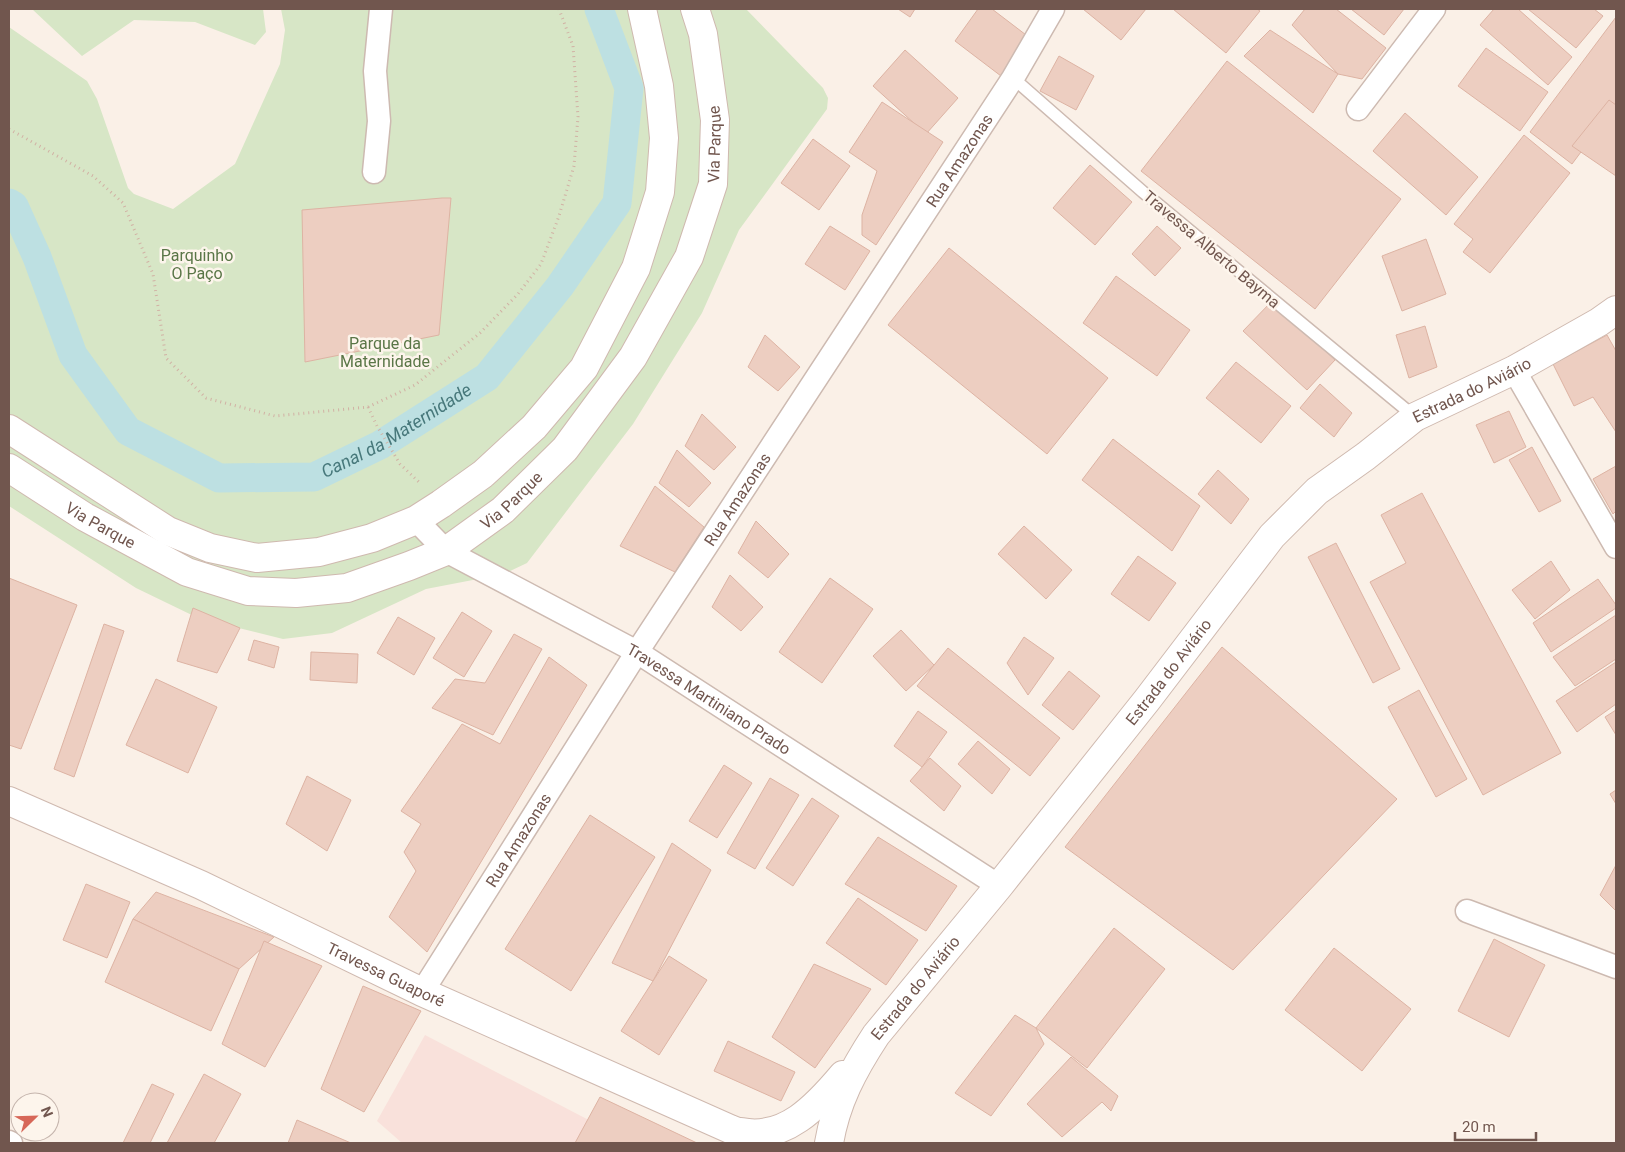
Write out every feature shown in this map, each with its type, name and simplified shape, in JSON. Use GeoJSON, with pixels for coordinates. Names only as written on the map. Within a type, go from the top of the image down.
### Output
{"type":"FeatureCollection","features":[{"type":"Feature","properties":{"kind":"street"},"geometry":{"type":"LineString","coordinates":[[374,172],[379,121],[376,71],[381,9]]}},
{"type":"Feature","properties":{"kind":"street","name":"Via Parque"},"geometry":{"type":"LineString","coordinates":[[9,429],[168,531],[210,548],[257,558],[319,552],[372,538],[416,520],[441,504],[483,474],[534,427],[584,368],[636,268],[660,192],[664,138],[659,86],[642,9]]}},
{"type":"Feature","properties":{"kind":"street","name":"Via Parque"},"geometry":{"type":"LineString","coordinates":[[9,468],[85,517],[187,572],[248,591],[296,593],[347,588],[446,551],[503,510],[565,449],[633,357],[689,256],[713,184],[715,120],[703,34],[695,9]]}},
{"type":"Feature","properties":{"kind":"street"},"geometry":{"type":"LineString","coordinates":[[1358,109],[1434,9]]}},
{"type":"Feature","properties":{"kind":"street","name":"Rua Amazonas"},"geometry":{"type":"LineString","coordinates":[[422,992],[637,652],[1014,78],[1044,12]]}},
{"type":"Feature","properties":{"kind":"street","name":"Estrada do Aviário"},"geometry":{"type":"LineString","coordinates":[[829,1143],[833,1120],[844,1091],[858,1061],[876,1036],[1141,708],[1272,536],[1317,492],[1415,417],[1514,370],[1599,322],[1616,310]]}},
{"type":"Feature","properties":{"kind":"street"},"geometry":{"type":"LineString","coordinates":[[1514,370],[1616,547]]}},
{"type":"Feature","properties":{"kind":"street","name":"Travessa Martiniano Prado"},"geometry":{"type":"LineString","coordinates":[[416,520],[446,551],[637,652],[999,886]]}},
{"type":"Feature","properties":{"kind":"street","name":"Travessa Guaporé"},"geometry":{"type":"LineString","coordinates":[[9,801],[201,885],[422,992],[730,1130],[765,1143]]}},
{"type":"Feature","properties":{"kind":"street"},"geometry":{"type":"LineString","coordinates":[[1467,911],[1616,967]]}},
{"type":"Feature","properties":{"kind":"street"},"geometry":{"type":"LineString","coordinates":[[730,1130],[753,1134],[768,1132],[787,1126],[805,1115],[823,1099],[876,1036]]}},
{"type":"Feature","properties":{"kind":"lane","name":"Travessa Alberto Bayma"},"geometry":{"type":"LineString","coordinates":[[1014,78],[1143,192],[1415,417]]}},
{"type":"Feature","properties":{"kind":"path"},"geometry":{"type":"LineString","coordinates":[[9,129],[93,176],[123,203],[153,274],[166,358],[206,398],[276,416],[368,407],[415,385],[480,334],[518,294],[541,264],[559,216],[574,166],[577,127],[574,46],[559,9]]}},
{"type":"Feature","properties":{"kind":"path"},"geometry":{"type":"LineString","coordinates":[[368,407],[400,464]]}},
{"type":"Feature","properties":{"kind":"shaded area"},"geometry":{"type":"Polygon","coordinates":[[[425,1035],[633,1143],[402,1143],[377,1121],[425,1035]]]}},
{"type":"Feature","properties":{"kind":"green space"},"geometry":{"type":"Polygon","coordinates":[[[32,9],[263,9],[266,32],[255,45],[195,22],[134,20],[82,56],[32,9]]]}},
{"type":"Feature","properties":{"kind":"green space","name":"Parque da Maternidade"},"geometry":{"type":"Polygon","coordinates":[[[281,9],[746,9],[823,88],[828,98],[827,109],[739,230],[702,313],[633,424],[527,563],[504,574],[426,589],[332,633],[283,639],[198,618],[136,588],[9,506],[9,27],[87,81],[97,99],[128,188],[134,194],[173,209],[235,164],[280,64],[285,30],[281,9]]]}},
{"type":"Feature","properties":{"kind":"building"},"geometry":{"type":"Polygon","coordinates":[[[898,9],[915,9],[910,17],[898,9]]]}},
{"type":"Feature","properties":{"kind":"building"},"geometry":{"type":"Polygon","coordinates":[[[978,9],[992,9],[1030,38],[1001,76],[955,41],[978,9]]]}},
{"type":"Feature","properties":{"kind":"building"},"geometry":{"type":"Polygon","coordinates":[[[1083,9],[1146,9],[1121,40],[1083,9]]]}},
{"type":"Feature","properties":{"kind":"building"},"geometry":{"type":"Polygon","coordinates":[[[1173,9],[1257,9],[1260,11],[1226,53],[1173,9]]]}},
{"type":"Feature","properties":{"kind":"building"},"geometry":{"type":"Polygon","coordinates":[[[1305,9],[1336,9],[1386,48],[1362,79],[1338,74],[1292,25],[1305,9]]]}},
{"type":"Feature","properties":{"kind":"building"},"geometry":{"type":"Polygon","coordinates":[[[1351,9],[1404,9],[1384,35],[1351,9]]]}},
{"type":"Feature","properties":{"kind":"building"},"geometry":{"type":"Polygon","coordinates":[[[1494,9],[1518,9],[1572,57],[1548,85],[1480,25],[1494,9]]]}},
{"type":"Feature","properties":{"kind":"building"},"geometry":{"type":"Polygon","coordinates":[[[1528,9],[1594,9],[1603,16],[1576,48],[1528,9]]]}},
{"type":"Feature","properties":{"kind":"building"},"geometry":{"type":"Polygon","coordinates":[[[1616,17],[1616,105],[1572,164],[1530,132],[1616,17]]]}},
{"type":"Feature","properties":{"kind":"building"},"geometry":{"type":"Polygon","coordinates":[[[1270,30],[1338,74],[1313,113],[1244,56],[1270,30]]]}},
{"type":"Feature","properties":{"kind":"building"},"geometry":{"type":"Polygon","coordinates":[[[1486,48],[1548,92],[1520,131],[1458,86],[1486,48]]]}},
{"type":"Feature","properties":{"kind":"building"},"geometry":{"type":"Polygon","coordinates":[[[905,50],[958,98],[926,134],[873,86],[905,50]]]}},
{"type":"Feature","properties":{"kind":"building"},"geometry":{"type":"Polygon","coordinates":[[[1059,56],[1094,76],[1076,110],[1040,91],[1059,56]]]}},
{"type":"Feature","properties":{"kind":"building"},"geometry":{"type":"Polygon","coordinates":[[[1227,61],[1401,199],[1315,309],[1141,171],[1227,61]]]}},
{"type":"Feature","properties":{"kind":"building"},"geometry":{"type":"Polygon","coordinates":[[[1609,100],[1616,105],[1616,176],[1572,146],[1609,100]]]}},
{"type":"Feature","properties":{"kind":"building"},"geometry":{"type":"Polygon","coordinates":[[[882,102],[943,142],[876,245],[862,235],[862,215],[877,171],[849,152],[882,102]]]}},
{"type":"Feature","properties":{"kind":"building"},"geometry":{"type":"Polygon","coordinates":[[[1405,113],[1478,177],[1446,215],[1373,151],[1405,113]]]}},
{"type":"Feature","properties":{"kind":"building"},"geometry":{"type":"Polygon","coordinates":[[[1524,135],[1570,173],[1490,273],[1463,252],[1473,239],[1454,224],[1524,135]]]}},
{"type":"Feature","properties":{"kind":"building"},"geometry":{"type":"Polygon","coordinates":[[[813,139],[850,166],[819,210],[781,183],[813,139]]]}},
{"type":"Feature","properties":{"kind":"building"},"geometry":{"type":"Polygon","coordinates":[[[1090,165],[1132,202],[1095,245],[1053,208],[1090,165]]]}},
{"type":"Feature","properties":{"kind":"building"},"geometry":{"type":"Polygon","coordinates":[[[451,198],[439,335],[305,362],[302,210],[451,198]]]}},
{"type":"Feature","properties":{"kind":"building"},"geometry":{"type":"Polygon","coordinates":[[[830,226],[870,251],[845,290],[805,264],[830,226]]]}},
{"type":"Feature","properties":{"kind":"building"},"geometry":{"type":"Polygon","coordinates":[[[1157,226],[1181,248],[1155,276],[1132,254],[1157,226]]]}},
{"type":"Feature","properties":{"kind":"building"},"geometry":{"type":"Polygon","coordinates":[[[1426,239],[1446,294],[1402,311],[1382,256],[1426,239]]]}},
{"type":"Feature","properties":{"kind":"building"},"geometry":{"type":"Polygon","coordinates":[[[949,248],[1108,378],[1047,454],[888,325],[949,248]]]}},
{"type":"Feature","properties":{"kind":"building"},"geometry":{"type":"Polygon","coordinates":[[[1116,276],[1190,330],[1157,376],[1083,323],[1116,276]]]}},
{"type":"Feature","properties":{"kind":"building"},"geometry":{"type":"Polygon","coordinates":[[[1272,301],[1335,360],[1307,390],[1243,331],[1272,301]]]}},
{"type":"Feature","properties":{"kind":"building"},"geometry":{"type":"Polygon","coordinates":[[[1425,326],[1437,367],[1409,378],[1396,335],[1425,326]]]}},
{"type":"Feature","properties":{"kind":"building"},"geometry":{"type":"Polygon","coordinates":[[[765,335],[800,367],[778,391],[748,367],[765,335]]]}},
{"type":"Feature","properties":{"kind":"building"},"geometry":{"type":"Polygon","coordinates":[[[1607,335],[1616,351],[1616,432],[1593,397],[1574,406],[1553,364],[1607,335]]]}},
{"type":"Feature","properties":{"kind":"building"},"geometry":{"type":"Polygon","coordinates":[[[1236,362],[1291,406],[1261,443],[1206,398],[1236,362]]]}},
{"type":"Feature","properties":{"kind":"building"},"geometry":{"type":"Polygon","coordinates":[[[1320,384],[1352,413],[1334,437],[1300,408],[1320,384]]]}},
{"type":"Feature","properties":{"kind":"building"},"geometry":{"type":"Polygon","coordinates":[[[1509,411],[1526,447],[1494,463],[1476,425],[1509,411]]]}},
{"type":"Feature","properties":{"kind":"building"},"geometry":{"type":"Polygon","coordinates":[[[702,414],[736,447],[714,470],[685,446],[702,414]]]}},
{"type":"Feature","properties":{"kind":"building"},"geometry":{"type":"Polygon","coordinates":[[[1113,439],[1200,506],[1172,551],[1082,480],[1113,439]]]}},
{"type":"Feature","properties":{"kind":"building"},"geometry":{"type":"Polygon","coordinates":[[[1532,447],[1561,501],[1539,512],[1509,460],[1532,447]]]}},
{"type":"Feature","properties":{"kind":"building"},"geometry":{"type":"Polygon","coordinates":[[[677,450],[711,483],[689,507],[659,483],[677,450]]]}},
{"type":"Feature","properties":{"kind":"building"},"geometry":{"type":"Polygon","coordinates":[[[1616,466],[1616,511],[1613,514],[1593,479],[1616,466]]]}},
{"type":"Feature","properties":{"kind":"building"},"geometry":{"type":"Polygon","coordinates":[[[1218,470],[1249,499],[1231,524],[1198,494],[1218,470]]]}},
{"type":"Feature","properties":{"kind":"building"},"geometry":{"type":"Polygon","coordinates":[[[655,486],[704,527],[675,572],[620,546],[655,486]]]}},
{"type":"Feature","properties":{"kind":"building"},"geometry":{"type":"Polygon","coordinates":[[[1422,493],[1561,753],[1483,795],[1370,582],[1406,563],[1381,515],[1422,493]]]}},
{"type":"Feature","properties":{"kind":"building"},"geometry":{"type":"Polygon","coordinates":[[[756,521],[789,554],[768,578],[738,553],[756,521]]]}},
{"type":"Feature","properties":{"kind":"building"},"geometry":{"type":"Polygon","coordinates":[[[1024,526],[1072,570],[1046,599],[998,554],[1024,526]]]}},
{"type":"Feature","properties":{"kind":"building"},"geometry":{"type":"Polygon","coordinates":[[[1336,543],[1400,669],[1373,683],[1308,557],[1336,543]]]}},
{"type":"Feature","properties":{"kind":"building"},"geometry":{"type":"Polygon","coordinates":[[[1138,556],[1176,583],[1149,621],[1111,594],[1138,556]]]}},
{"type":"Feature","properties":{"kind":"building"},"geometry":{"type":"Polygon","coordinates":[[[1551,561],[1570,590],[1535,619],[1512,590],[1551,561]]]}},
{"type":"Feature","properties":{"kind":"building"},"geometry":{"type":"Polygon","coordinates":[[[730,575],[763,607],[741,631],[712,607],[730,575]]]}},
{"type":"Feature","properties":{"kind":"building"},"geometry":{"type":"Polygon","coordinates":[[[9,578],[77,605],[21,749],[9,745],[9,578]]]}},
{"type":"Feature","properties":{"kind":"building"},"geometry":{"type":"Polygon","coordinates":[[[830,578],[873,609],[822,683],[779,652],[830,578]]]}},
{"type":"Feature","properties":{"kind":"building"},"geometry":{"type":"Polygon","coordinates":[[[1598,579],[1616,605],[1616,608],[1551,652],[1533,623],[1598,579]]]}},
{"type":"Feature","properties":{"kind":"building"},"geometry":{"type":"Polygon","coordinates":[[[193,608],[240,628],[217,673],[177,661],[193,608]]]}},
{"type":"Feature","properties":{"kind":"building"},"geometry":{"type":"Polygon","coordinates":[[[462,612],[492,631],[464,677],[433,658],[462,612]]]}},
{"type":"Feature","properties":{"kind":"building"},"geometry":{"type":"Polygon","coordinates":[[[1616,615],[1616,659],[1575,686],[1553,657],[1616,615]]]}},
{"type":"Feature","properties":{"kind":"building"},"geometry":{"type":"Polygon","coordinates":[[[398,617],[435,638],[414,675],[377,653],[398,617]]]}},
{"type":"Feature","properties":{"kind":"building"},"geometry":{"type":"Polygon","coordinates":[[[104,624],[124,631],[74,777],[54,769],[104,624]]]}},
{"type":"Feature","properties":{"kind":"building"},"geometry":{"type":"Polygon","coordinates":[[[901,630],[934,665],[906,691],[873,656],[901,630]]]}},
{"type":"Feature","properties":{"kind":"building"},"geometry":{"type":"Polygon","coordinates":[[[514,634],[542,649],[493,735],[432,708],[455,679],[485,683],[514,634]]]}},
{"type":"Feature","properties":{"kind":"building"},"geometry":{"type":"Polygon","coordinates":[[[1024,637],[1054,658],[1028,695],[1007,663],[1024,637]]]}},
{"type":"Feature","properties":{"kind":"building"},"geometry":{"type":"Polygon","coordinates":[[[254,640],[279,647],[274,668],[248,660],[254,640]]]}},
{"type":"Feature","properties":{"kind":"building"},"geometry":{"type":"Polygon","coordinates":[[[1222,647],[1397,799],[1233,970],[1065,847],[1222,647]]]}},
{"type":"Feature","properties":{"kind":"building"},"geometry":{"type":"Polygon","coordinates":[[[948,648],[1060,738],[1030,776],[917,686],[948,648]]]}},
{"type":"Feature","properties":{"kind":"building"},"geometry":{"type":"Polygon","coordinates":[[[311,652],[358,654],[357,683],[310,680],[311,652]]]}},
{"type":"Feature","properties":{"kind":"building"},"geometry":{"type":"Polygon","coordinates":[[[549,657],[587,685],[427,952],[389,917],[416,871],[404,852],[421,824],[401,811],[462,724],[500,744],[549,657]]]}},
{"type":"Feature","properties":{"kind":"building"},"geometry":{"type":"Polygon","coordinates":[[[1616,662],[1616,704],[1577,732],[1556,701],[1616,662]]]}},
{"type":"Feature","properties":{"kind":"building"},"geometry":{"type":"Polygon","coordinates":[[[1069,671],[1100,696],[1073,730],[1042,705],[1069,671]]]}},
{"type":"Feature","properties":{"kind":"building"},"geometry":{"type":"Polygon","coordinates":[[[156,679],[217,707],[188,773],[126,745],[156,679]]]}},
{"type":"Feature","properties":{"kind":"building"},"geometry":{"type":"Polygon","coordinates":[[[1419,690],[1467,779],[1436,797],[1388,707],[1419,690]]]}},
{"type":"Feature","properties":{"kind":"building"},"geometry":{"type":"Polygon","coordinates":[[[1616,710],[1616,735],[1605,717],[1616,710]]]}},
{"type":"Feature","properties":{"kind":"building"},"geometry":{"type":"Polygon","coordinates":[[[918,711],[947,732],[922,767],[894,746],[918,711]]]}},
{"type":"Feature","properties":{"kind":"building"},"geometry":{"type":"Polygon","coordinates":[[[978,741],[1010,769],[992,794],[958,764],[978,741]]]}},
{"type":"Feature","properties":{"kind":"building"},"geometry":{"type":"Polygon","coordinates":[[[930,758],[961,786],[944,811],[910,781],[930,758]]]}},
{"type":"Feature","properties":{"kind":"building"},"geometry":{"type":"Polygon","coordinates":[[[724,765],[752,783],[717,838],[689,821],[724,765]]]}},
{"type":"Feature","properties":{"kind":"building"},"geometry":{"type":"Polygon","coordinates":[[[307,776],[351,800],[327,851],[286,824],[307,776]]]}},
{"type":"Feature","properties":{"kind":"building"},"geometry":{"type":"Polygon","coordinates":[[[770,778],[799,795],[755,869],[727,853],[770,778]]]}},
{"type":"Feature","properties":{"kind":"building"},"geometry":{"type":"Polygon","coordinates":[[[1616,790],[1616,804],[1610,794],[1616,790]]]}},
{"type":"Feature","properties":{"kind":"building"},"geometry":{"type":"Polygon","coordinates":[[[812,798],[839,816],[793,886],[766,868],[812,798]]]}},
{"type":"Feature","properties":{"kind":"building"},"geometry":{"type":"Polygon","coordinates":[[[590,815],[655,857],[571,991],[505,949],[590,815]]]}},
{"type":"Feature","properties":{"kind":"building"},"geometry":{"type":"Polygon","coordinates":[[[878,837],[957,886],[926,931],[845,884],[878,837]]]}},
{"type":"Feature","properties":{"kind":"building"},"geometry":{"type":"Polygon","coordinates":[[[672,843],[711,870],[653,981],[612,963],[672,843]]]}},
{"type":"Feature","properties":{"kind":"building"},"geometry":{"type":"Polygon","coordinates":[[[1616,865],[1616,911],[1600,895],[1616,865]]]}},
{"type":"Feature","properties":{"kind":"building"},"geometry":{"type":"Polygon","coordinates":[[[86,884],[130,902],[107,958],[63,940],[86,884]]]}},
{"type":"Feature","properties":{"kind":"building"},"geometry":{"type":"Polygon","coordinates":[[[156,892],[274,937],[239,969],[133,919],[156,892]]]}},
{"type":"Feature","properties":{"kind":"building"},"geometry":{"type":"Polygon","coordinates":[[[858,898],[918,940],[886,985],[826,943],[858,898]]]}},
{"type":"Feature","properties":{"kind":"building"},"geometry":{"type":"Polygon","coordinates":[[[133,919],[239,969],[211,1031],[105,982],[133,919]]]}},
{"type":"Feature","properties":{"kind":"building"},"geometry":{"type":"Polygon","coordinates":[[[1114,928],[1165,969],[1087,1068],[1036,1028],[1114,928]]]}},
{"type":"Feature","properties":{"kind":"building"},"geometry":{"type":"Polygon","coordinates":[[[1494,939],[1545,965],[1509,1037],[1458,1011],[1494,939]]]}},
{"type":"Feature","properties":{"kind":"building"},"geometry":{"type":"Polygon","coordinates":[[[264,941],[322,966],[265,1067],[222,1044],[264,941]]]}},
{"type":"Feature","properties":{"kind":"building"},"geometry":{"type":"Polygon","coordinates":[[[1334,948],[1411,1009],[1362,1071],[1285,1010],[1334,948]]]}},
{"type":"Feature","properties":{"kind":"building"},"geometry":{"type":"Polygon","coordinates":[[[669,956],[707,980],[659,1055],[621,1031],[669,956]]]}},
{"type":"Feature","properties":{"kind":"building"},"geometry":{"type":"Polygon","coordinates":[[[814,964],[871,989],[815,1068],[772,1037],[814,964]]]}},
{"type":"Feature","properties":{"kind":"building"},"geometry":{"type":"Polygon","coordinates":[[[363,986],[421,1011],[364,1112],[321,1089],[363,986]]]}},
{"type":"Feature","properties":{"kind":"building"},"geometry":{"type":"Polygon","coordinates":[[[1015,1015],[1036,1028],[1044,1044],[991,1116],[955,1093],[1015,1015]]]}},
{"type":"Feature","properties":{"kind":"building"},"geometry":{"type":"Polygon","coordinates":[[[728,1041],[795,1072],[781,1101],[714,1071],[728,1041]]]}},
{"type":"Feature","properties":{"kind":"building"},"geometry":{"type":"Polygon","coordinates":[[[1071,1057],[1118,1096],[1111,1111],[1102,1102],[1062,1137],[1027,1104],[1071,1057]]]}},
{"type":"Feature","properties":{"kind":"building"},"geometry":{"type":"Polygon","coordinates":[[[204,1074],[241,1094],[214,1143],[167,1143],[204,1074]]]}},
{"type":"Feature","properties":{"kind":"building"},"geometry":{"type":"Polygon","coordinates":[[[152,1084],[174,1094],[150,1143],[123,1143],[152,1084]]]}},
{"type":"Feature","properties":{"kind":"building"},"geometry":{"type":"Polygon","coordinates":[[[600,1097],[697,1143],[575,1143],[600,1097]]]}},
{"type":"Feature","properties":{"kind":"building"},"geometry":{"type":"Polygon","coordinates":[[[297,1120],[351,1143],[288,1143],[297,1120]]]}},
{"type":"Feature","properties":{"kind":"waterway","name":"Canal da Maternidade"},"geometry":{"type":"LineString","coordinates":[[9,203],[14,206],[37,257],[73,355],[128,431],[219,478],[314,477],[380,445],[487,377],[560,286],[617,203],[629,88],[599,9]]}},
{"type":"Feature","properties":{"kind":"park label","name":"Parquinho O Paço"},"geometry":{"type":"Point","coordinates":[197,264]}}]}
